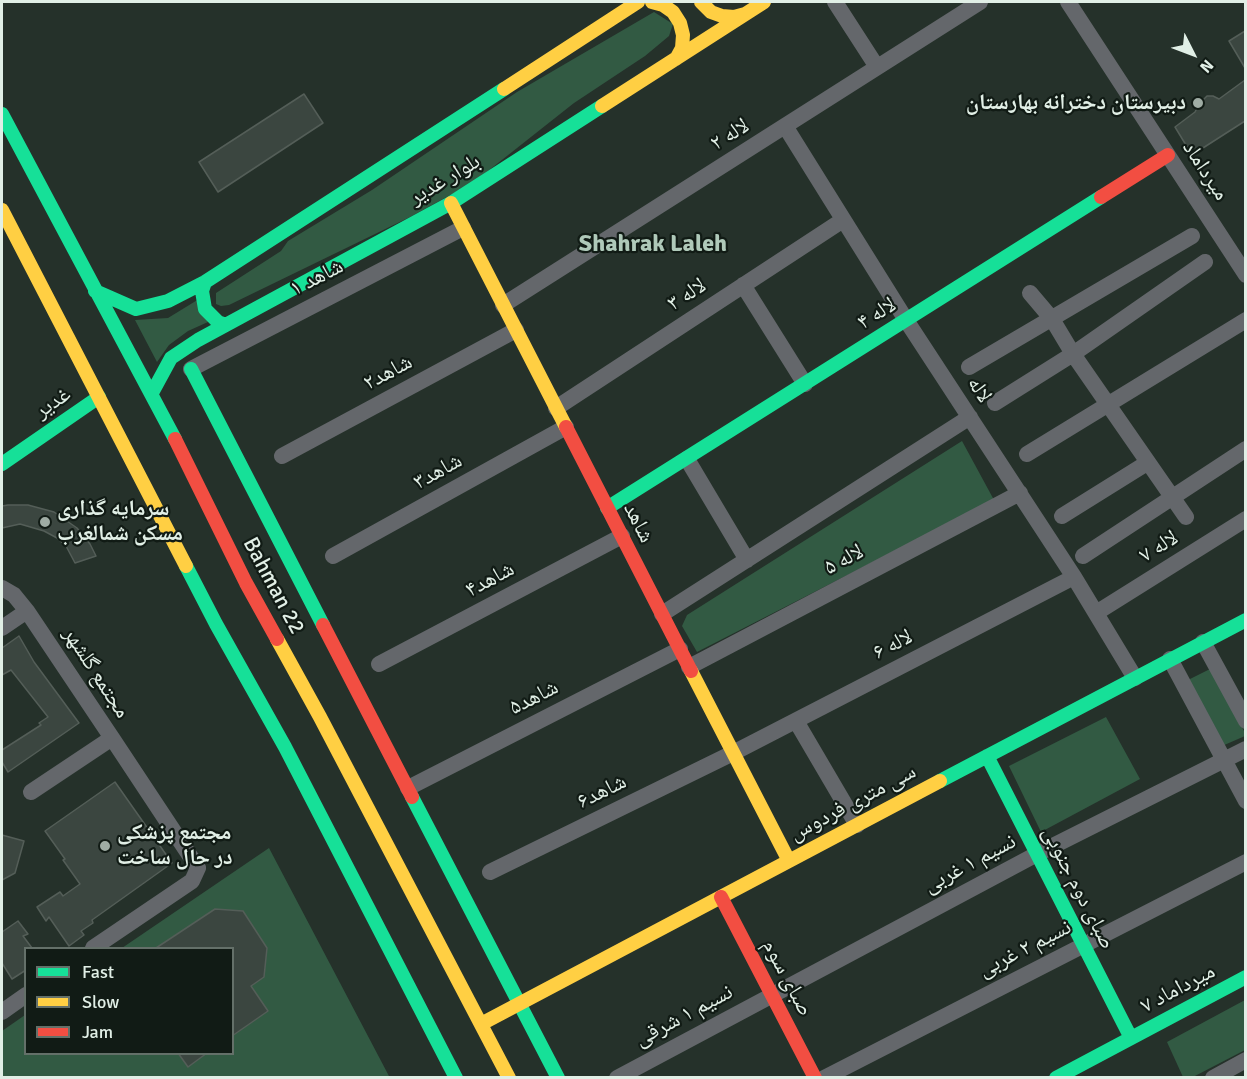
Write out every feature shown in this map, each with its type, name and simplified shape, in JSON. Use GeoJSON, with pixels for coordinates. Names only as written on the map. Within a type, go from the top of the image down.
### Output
{"type":"FeatureCollection","features":[{"type":"Feature","properties":{"kind":"main road","name":"بلوار غدیر"},"geometry":{"type":"LineString","coordinates":[[95,291],[136,309],[168,301],[205,282],[639,2]]}},
{"type":"Feature","properties":{"kind":"main road"},"geometry":{"type":"LineString","coordinates":[[652,2],[663,5],[673,12],[680,23],[683,35],[682,48],[676,59]]}},
{"type":"Feature","properties":{"kind":"main road"},"geometry":{"type":"LineString","coordinates":[[701,2],[711,12],[722,16],[734,17],[746,14]]}},
{"type":"Feature","properties":{"kind":"main road","name":"بلوار غدیر"},"geometry":{"type":"LineString","coordinates":[[152,393],[171,358],[198,340],[451,203],[764,2]]}},
{"type":"Feature","properties":{"kind":"main road","name":"Bahman 22"},"geometry":{"type":"LineString","coordinates":[[2,114],[95,291],[152,393],[246,583],[320,717],[509,1077]]}},
{"type":"Feature","properties":{"kind":"main road","name":"لاله ۴"},"geometry":{"type":"LineString","coordinates":[[607,508],[1168,156]]}},
{"type":"Feature","properties":{"kind":"main road","name":"شاهد"},"geometry":{"type":"LineString","coordinates":[[451,203],[789,861]]}},
{"type":"Feature","properties":{"kind":"main road"},"geometry":{"type":"LineString","coordinates":[[2,210],[216,624],[285,747],[456,1077]]}},
{"type":"Feature","properties":{"kind":"main road"},"geometry":{"type":"LineString","coordinates":[[205,282],[202,291],[205,309],[218,322],[226,325]]}},
{"type":"Feature","properties":{"kind":"main road"},"geometry":{"type":"LineString","coordinates":[[191,369],[558,1077]]}},
{"type":"Feature","properties":{"kind":"main road","name":"غدیر"},"geometry":{"type":"LineString","coordinates":[[2,464],[99,398]]}},
{"type":"Feature","properties":{"kind":"main road","name":"سی متری فردوس"},"geometry":{"type":"LineString","coordinates":[[481,1024],[1245,620]]}},
{"type":"Feature","properties":{"kind":"main road"},"geometry":{"type":"LineString","coordinates":[[320,717],[322,735],[320,746]]}},
{"type":"Feature","properties":{"kind":"main road"},"geometry":{"type":"LineString","coordinates":[[285,747],[293,754],[302,756]]}},
{"type":"Feature","properties":{"kind":"main road","name":"صبای دوم جنوبی"},"geometry":{"type":"LineString","coordinates":[[987,756],[1131,1038]]}},
{"type":"Feature","properties":{"kind":"main road","name":"صبای سوم"},"geometry":{"type":"LineString","coordinates":[[721,897],[815,1077]]}},
{"type":"Feature","properties":{"kind":"main road","name":"میرداماد ۷"},"geometry":{"type":"LineString","coordinates":[[1056,1077],[1245,977]]}},
{"type":"Feature","properties":{"kind":"street"},"geometry":{"type":"LineString","coordinates":[[835,2],[878,67]]}},
{"type":"Feature","properties":{"kind":"street","name":"لاله ۲"},"geometry":{"type":"LineString","coordinates":[[503,305],[980,2]]}},
{"type":"Feature","properties":{"kind":"street","name":"میرداماد"},"geometry":{"type":"LineString","coordinates":[[1068,2],[1245,275]]}},
{"type":"Feature","properties":{"kind":"street","name":"لاله"},"geometry":{"type":"LineString","coordinates":[[785,126],[906,320],[1074,577],[1135,678]]}},
{"type":"Feature","properties":{"kind":"street","name":"لاله ۳"},"geometry":{"type":"LineString","coordinates":[[556,408],[843,220]]}},
{"type":"Feature","properties":{"kind":"street","name":"شاهد ۱"},"geometry":{"type":"LineString","coordinates":[[191,369],[463,228]]}},
{"type":"Feature","properties":{"kind":"street"},"geometry":{"type":"LineString","coordinates":[[969,367],[1192,236]]}},
{"type":"Feature","properties":{"kind":"street"},"geometry":{"type":"LineString","coordinates":[[994,403],[1072,354],[1205,262]]}},
{"type":"Feature","properties":{"kind":"street"},"geometry":{"type":"LineString","coordinates":[[743,285],[805,384]]}},
{"type":"Feature","properties":{"kind":"street"},"geometry":{"type":"LineString","coordinates":[[1030,293],[1052,319],[1072,354],[1186,517]]}},
{"type":"Feature","properties":{"kind":"street"},"geometry":{"type":"LineString","coordinates":[[1027,454],[1245,320]]}},
{"type":"Feature","properties":{"kind":"street","name":"شاهد۲"},"geometry":{"type":"LineString","coordinates":[[282,456],[516,330]]}},
{"type":"Feature","properties":{"kind":"street"},"geometry":{"type":"LineString","coordinates":[[662,614],[970,417]]}},
{"type":"Feature","properties":{"kind":"street","name":"شاهد۳"},"geometry":{"type":"LineString","coordinates":[[333,556],[566,427]]}},
{"type":"Feature","properties":{"kind":"street"},"geometry":{"type":"LineString","coordinates":[[1083,556],[1245,449]]}},
{"type":"Feature","properties":{"kind":"street"},"geometry":{"type":"LineString","coordinates":[[687,459],[747,560]]}},
{"type":"Feature","properties":{"kind":"street"},"geometry":{"type":"LineString","coordinates":[[1062,516],[1147,462]]}},
{"type":"Feature","properties":{"kind":"street","name":"لاله ۵"},"geometry":{"type":"LineString","coordinates":[[689,667],[1020,493]]}},
{"type":"Feature","properties":{"kind":"street","name":"لاله ۷"},"geometry":{"type":"LineString","coordinates":[[1096,614],[1245,519]]}},
{"type":"Feature","properties":{"kind":"street","name":"شاهد۴"},"geometry":{"type":"LineString","coordinates":[[379,664],[622,536]]}},
{"type":"Feature","properties":{"kind":"street","name":"لاله ۶"},"geometry":{"type":"LineString","coordinates":[[733,753],[1074,577]]}},
{"type":"Feature","properties":{"kind":"street","name":"مجتمع گلشهر"},"geometry":{"type":"LineString","coordinates":[[2,588],[14,595],[27,611],[112,738],[31,792]]}},
{"type":"Feature","properties":{"kind":"street"},"geometry":{"type":"LineString","coordinates":[[2,628],[27,611]]}},
{"type":"Feature","properties":{"kind":"street"},"geometry":{"type":"LineString","coordinates":[[1203,642],[1245,721]]}},
{"type":"Feature","properties":{"kind":"street","name":"شاهد۵"},"geometry":{"type":"LineString","coordinates":[[408,788],[680,649]]}},
{"type":"Feature","properties":{"kind":"street"},"geometry":{"type":"LineString","coordinates":[[1170,659],[1245,801]]}},
{"type":"Feature","properties":{"kind":"street"},"geometry":{"type":"LineString","coordinates":[[796,720],[857,825]]}},
{"type":"Feature","properties":{"kind":"street"},"geometry":{"type":"LineString","coordinates":[[94,947],[192,881],[198,868],[112,738]]}},
{"type":"Feature","properties":{"kind":"street","name":"نسیم ۱ غربی"},"geometry":{"type":"LineString","coordinates":[[772,994],[1037,854],[1245,749]]}},
{"type":"Feature","properties":{"kind":"street","name":"شاهد۶"},"geometry":{"type":"LineString","coordinates":[[490,872],[733,753]]}},
{"type":"Feature","properties":{"kind":"street","name":"نسیم ۲ غربی"},"geometry":{"type":"LineString","coordinates":[[824,1077],[1245,862]]}},
{"type":"Feature","properties":{"kind":"street","name":"نسیم ۱ شرقی"},"geometry":{"type":"LineString","coordinates":[[617,1077],[772,994]]}},
{"type":"Feature","properties":{"kind":"street"},"geometry":{"type":"LineString","coordinates":[[2,1012],[24,996]]}},
{"type":"Feature","properties":{"kind":"street"},"geometry":{"type":"LineString","coordinates":[[1213,1077],[1245,1060]]}},
{"type":"Feature","properties":{"kind":"green space"},"geometry":{"type":"Polygon","coordinates":[[[654,12],[673,24],[669,36],[645,56],[574,103],[474,182],[410,217],[229,305],[216,304],[216,293],[281,251],[288,241],[372,190],[517,92],[654,12]]]}},
{"type":"Feature","properties":{"kind":"green space"},"geometry":{"type":"Polygon","coordinates":[[[199,299],[208,322],[188,331],[169,345],[157,362],[135,320],[168,318],[199,299]]]}},
{"type":"Feature","properties":{"kind":"green space"},"geometry":{"type":"Polygon","coordinates":[[[962,441],[994,500],[697,652],[682,626],[687,615],[962,441]]]}},
{"type":"Feature","properties":{"kind":"green space"},"geometry":{"type":"Polygon","coordinates":[[[1212,668],[1245,733],[1245,736],[1222,746],[1186,681],[1212,668]]]}},
{"type":"Feature","properties":{"kind":"green space"},"geometry":{"type":"Polygon","coordinates":[[[1106,717],[1140,779],[1041,832],[1009,766],[1106,717]]]}},
{"type":"Feature","properties":{"kind":"green space"},"geometry":{"type":"Polygon","coordinates":[[[269,848],[390,1078],[2,1077],[2,1031],[24,1016],[24,1055],[234,1055],[234,947],[123,947],[269,848]]]}},
{"type":"Feature","properties":{"kind":"green space"},"geometry":{"type":"Polygon","coordinates":[[[1245,1000],[1245,1050],[1193,1077],[1183,1077],[1167,1042],[1245,1000]]]}},
{"type":"Feature","properties":{"kind":"building"},"geometry":{"type":"Polygon","coordinates":[[[1245,31],[1245,68],[1229,41],[1245,31]]]}},
{"type":"Feature","properties":{"kind":"building"},"geometry":{"type":"Polygon","coordinates":[[[1245,80],[1245,121],[1192,155],[1175,127],[1195,112],[1207,96],[1219,99],[1245,80]]]}},
{"type":"Feature","properties":{"kind":"building"},"geometry":{"type":"Polygon","coordinates":[[[304,94],[323,123],[218,192],[199,162],[304,94]]]}},
{"type":"Feature","properties":{"kind":"building"},"geometry":{"type":"Polygon","coordinates":[[[28,505],[54,512],[77,528],[96,556],[75,563],[66,546],[44,531],[20,524],[2,528],[2,506],[28,505]]]}},
{"type":"Feature","properties":{"kind":"building"},"geometry":{"type":"Polygon","coordinates":[[[19,636],[34,662],[79,723],[8,772],[2,762],[2,750],[41,725],[39,723],[48,717],[11,670],[2,675],[2,648],[19,636]]]}},
{"type":"Feature","properties":{"kind":"building","name":"مجتمع پزشکی در حال ساخت"},"geometry":{"type":"Polygon","coordinates":[[[115,782],[172,863],[92,920],[93,923],[81,931],[84,935],[69,946],[49,917],[46,921],[37,907],[60,892],[63,896],[80,884],[45,831],[115,782]]]}},
{"type":"Feature","properties":{"kind":"building"},"geometry":{"type":"Polygon","coordinates":[[[2,835],[24,841],[15,873],[2,880],[2,835]]]}},
{"type":"Feature","properties":{"kind":"building"},"geometry":{"type":"Polygon","coordinates":[[[215,909],[243,911],[267,948],[264,977],[251,986],[268,1011],[234,1035],[234,947],[158,947],[215,909]]]}},
{"type":"Feature","properties":{"kind":"building"},"geometry":{"type":"Polygon","coordinates":[[[18,921],[28,934],[23,936],[31,947],[24,947],[24,971],[12,979],[2,963],[2,932],[18,921]]]}},
{"type":"Feature","properties":{"kind":"building"},"geometry":{"type":"Polygon","coordinates":[[[179,1055],[204,1055],[188,1067],[179,1055]]]}},
{"type":"Feature","properties":{"kind":"traffic: fast"},"geometry":{"type":"LineString","coordinates":[[95,291],[136,309],[168,301],[205,282],[504,89]]}},
{"type":"Feature","properties":{"kind":"traffic: fast"},"geometry":{"type":"LineString","coordinates":[[152,393],[171,358],[198,340],[451,203],[602,106]]}},
{"type":"Feature","properties":{"kind":"traffic: fast"},"geometry":{"type":"LineString","coordinates":[[2,114],[175,439]]}},
{"type":"Feature","properties":{"kind":"traffic: fast"},"geometry":{"type":"LineString","coordinates":[[607,508],[1101,197]]}},
{"type":"Feature","properties":{"kind":"traffic: fast"},"geometry":{"type":"LineString","coordinates":[[205,282],[202,291],[205,309],[218,322],[226,325]]}},
{"type":"Feature","properties":{"kind":"traffic: fast"},"geometry":{"type":"LineString","coordinates":[[191,369],[323,625]]}},
{"type":"Feature","properties":{"kind":"traffic: fast"},"geometry":{"type":"LineString","coordinates":[[2,464],[99,397]]}},
{"type":"Feature","properties":{"kind":"traffic: fast"},"geometry":{"type":"LineString","coordinates":[[186,566],[285,747],[456,1078]]}},
{"type":"Feature","properties":{"kind":"traffic: fast"},"geometry":{"type":"LineString","coordinates":[[940,781],[1246,620]]}},
{"type":"Feature","properties":{"kind":"traffic: fast"},"geometry":{"type":"LineString","coordinates":[[987,756],[1131,1038]]}},
{"type":"Feature","properties":{"kind":"traffic: fast"},"geometry":{"type":"LineString","coordinates":[[412,797],[558,1078]]}},
{"type":"Feature","properties":{"kind":"traffic: fast"},"geometry":{"type":"LineString","coordinates":[[1056,1078],[1246,977]]}},
{"type":"Feature","properties":{"kind":"traffic: slow"},"geometry":{"type":"LineString","coordinates":[[504,89],[638,2]]}},
{"type":"Feature","properties":{"kind":"traffic: slow"},"geometry":{"type":"LineString","coordinates":[[652,2],[663,5],[673,12],[680,23],[683,35],[682,48],[676,59]]}},
{"type":"Feature","properties":{"kind":"traffic: slow"},"geometry":{"type":"LineString","coordinates":[[701,2],[711,12],[722,16],[734,17],[745,14]]}},
{"type":"Feature","properties":{"kind":"traffic: slow"},"geometry":{"type":"LineString","coordinates":[[602,106],[764,2]]}},
{"type":"Feature","properties":{"kind":"traffic: slow"},"geometry":{"type":"LineString","coordinates":[[451,203],[566,427]]}},
{"type":"Feature","properties":{"kind":"traffic: slow"},"geometry":{"type":"LineString","coordinates":[[2,210],[186,566]]}},
{"type":"Feature","properties":{"kind":"traffic: slow"},"geometry":{"type":"LineString","coordinates":[[277,639],[509,1078]]}},
{"type":"Feature","properties":{"kind":"traffic: slow"},"geometry":{"type":"LineString","coordinates":[[691,671],[789,861]]}},
{"type":"Feature","properties":{"kind":"traffic: slow"},"geometry":{"type":"LineString","coordinates":[[481,1024],[940,781]]}},
{"type":"Feature","properties":{"kind":"traffic: jam"},"geometry":{"type":"LineString","coordinates":[[1101,197],[1168,155]]}},
{"type":"Feature","properties":{"kind":"traffic: jam"},"geometry":{"type":"LineString","coordinates":[[566,427],[691,671]]}},
{"type":"Feature","properties":{"kind":"traffic: jam"},"geometry":{"type":"LineString","coordinates":[[175,439],[246,583],[277,639]]}},
{"type":"Feature","properties":{"kind":"traffic: jam"},"geometry":{"type":"LineString","coordinates":[[323,625],[412,797]]}},
{"type":"Feature","properties":{"kind":"traffic: jam"},"geometry":{"type":"LineString","coordinates":[[721,897],[815,1078]]}},
{"type":"Feature","properties":{"kind":"place","name":"دبیرستان دخترانه بهارستان"},"geometry":{"type":"Point","coordinates":[1198,103]}},
{"type":"Feature","properties":{"kind":"place","name":"سرمایه گذاری مسکن شمالغرب"},"geometry":{"type":"Point","coordinates":[45,522]}},
{"type":"Feature","properties":{"kind":"place","name":"مجتمع پزشکی در حال ساخت"},"geometry":{"type":"Point","coordinates":[105,846]}},
{"type":"Feature","properties":{"kind":"district","name":"Shahrak Laleh"},"geometry":{"type":"Point","coordinates":[653,245]}}]}
